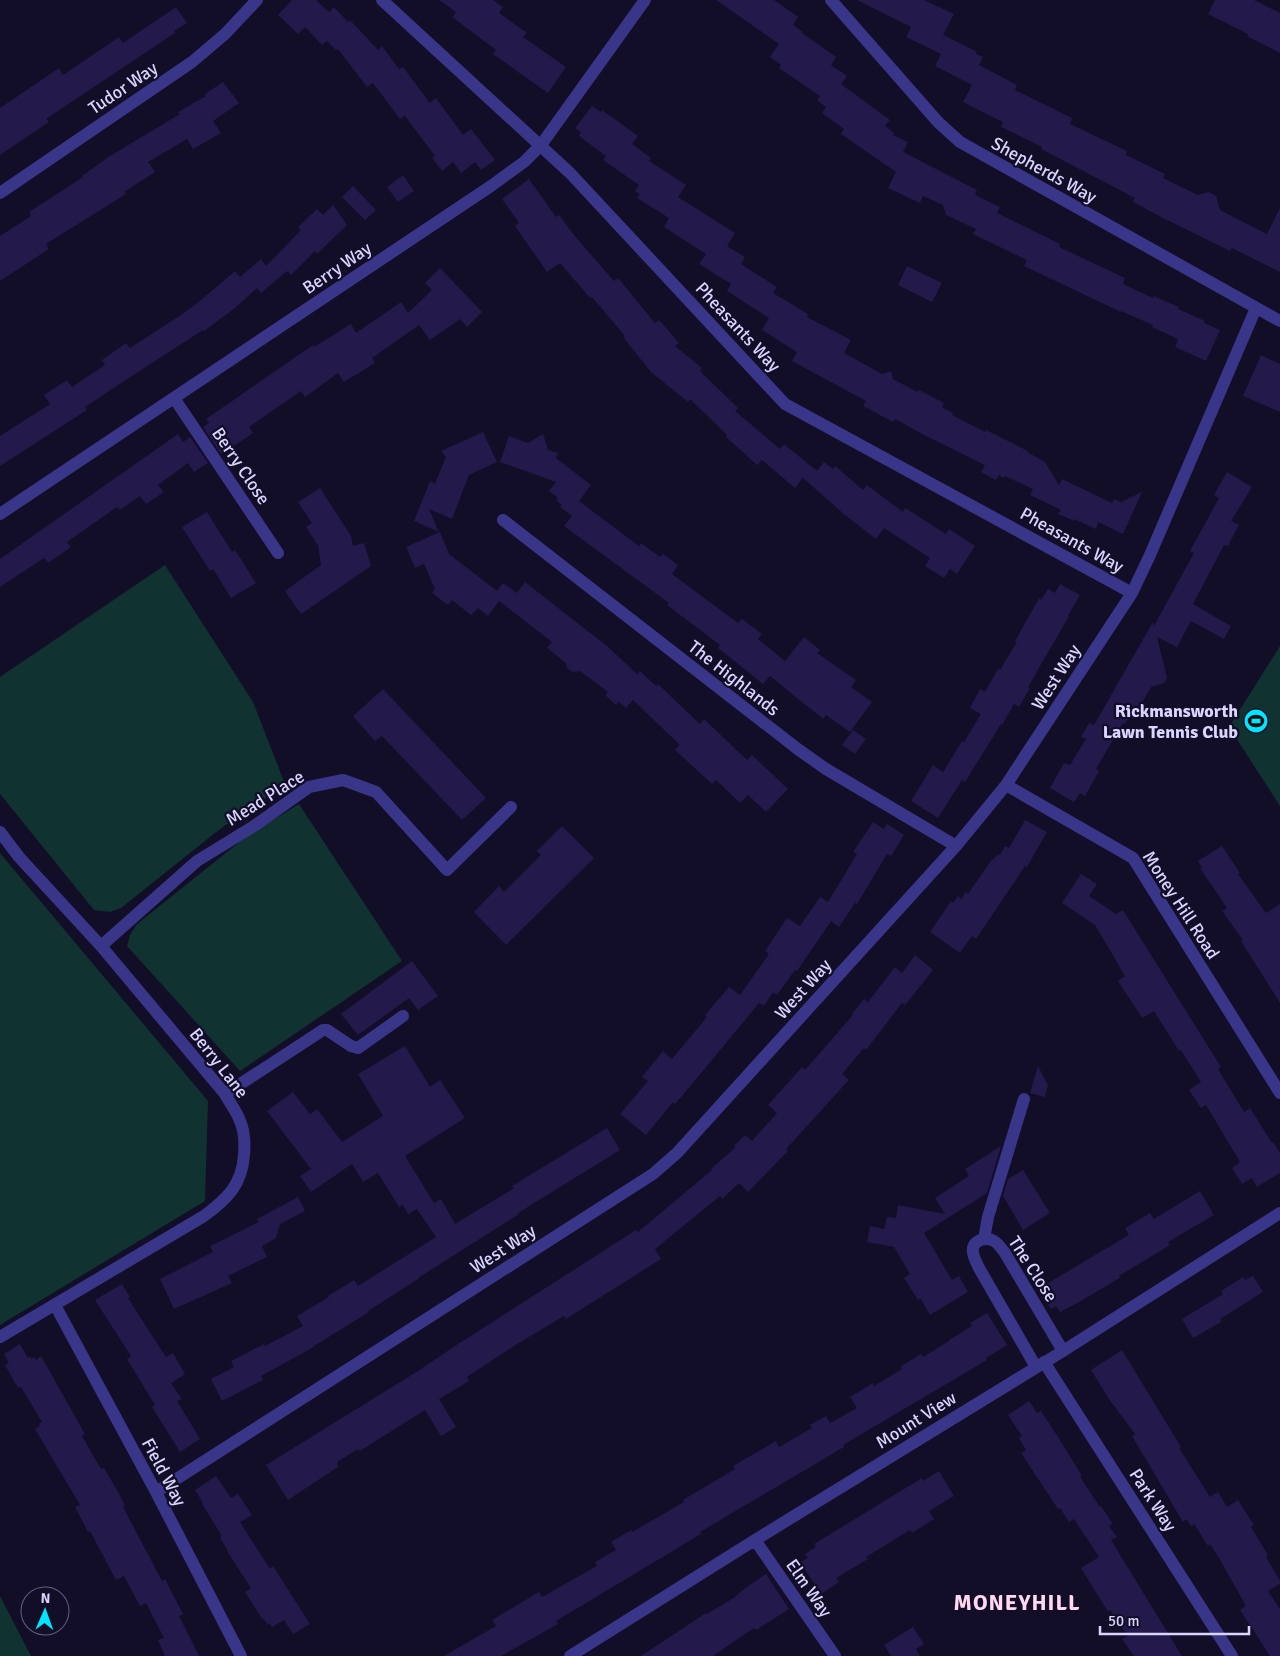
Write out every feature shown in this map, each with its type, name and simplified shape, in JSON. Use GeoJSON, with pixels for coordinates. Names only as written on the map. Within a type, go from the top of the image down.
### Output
{"type":"FeatureCollection","features":[{"type":"Feature","properties":{"kind":"street","name":"Tudor Way"},"geometry":{"type":"LineString","coordinates":[[0,193],[192,62],[225,34],[257,0]]}},
{"type":"Feature","properties":{"kind":"street","name":"Pheasants Way"},"geometry":{"type":"LineString","coordinates":[[382,0],[577,180],[786,404],[1132,593]]}},
{"type":"Feature","properties":{"kind":"street","name":"Berry Way"},"geometry":{"type":"LineString","coordinates":[[0,514],[491,186],[524,162],[541,145],[645,0]]}},
{"type":"Feature","properties":{"kind":"street","name":"Shepherds Way"},"geometry":{"type":"LineString","coordinates":[[831,0],[938,122],[960,142],[1280,321]]}},
{"type":"Feature","properties":{"kind":"street","name":"West Way"},"geometry":{"type":"LineString","coordinates":[[156,1492],[653,1174],[678,1153],[956,846],[1006,785],[1132,593],[1256,308]]}},
{"type":"Feature","properties":{"kind":"street","name":"Berry Close"},"geometry":{"type":"LineString","coordinates":[[174,398],[278,553]]}},
{"type":"Feature","properties":{"kind":"street","name":"The Highlands"},"geometry":{"type":"LineString","coordinates":[[503,520],[799,750],[826,769],[956,846]]}},
{"type":"Feature","properties":{"kind":"street","name":"Mead Place"},"geometry":{"type":"LineString","coordinates":[[101,946],[197,862],[254,826],[309,787],[343,780],[376,792],[448,870],[511,807]]}},
{"type":"Feature","properties":{"kind":"street","name":"Money Hill Road"},"geometry":{"type":"LineString","coordinates":[[1006,785],[1133,858],[1280,1092]]}},
{"type":"Feature","properties":{"kind":"street","name":"Berry Lane"},"geometry":{"type":"LineString","coordinates":[[0,832],[19,857],[101,946],[225,1094],[241,1121],[245,1137],[243,1168],[230,1193],[218,1205],[204,1216],[0,1337]]}},
{"type":"Feature","properties":{"kind":"street"},"geometry":{"type":"LineString","coordinates":[[225,1094],[323,1030],[327,1030],[351,1046],[358,1048],[402,1016]]}},
{"type":"Feature","properties":{"kind":"street"},"geometry":{"type":"LineString","coordinates":[[984,1239],[988,1218],[1024,1099]]}},
{"type":"Feature","properties":{"kind":"street","name":"Mount View"},"geometry":{"type":"LineString","coordinates":[[570,1656],[1063,1351],[1280,1213]]}},
{"type":"Feature","properties":{"kind":"street","name":"The Close"},"geometry":{"type":"LineString","coordinates":[[1040,1364],[979,1268],[973,1252],[973,1247],[976,1243],[984,1239],[994,1241],[1005,1253],[1063,1351]]}},
{"type":"Feature","properties":{"kind":"street","name":"Field Way"},"geometry":{"type":"LineString","coordinates":[[55,1305],[156,1492],[241,1656]]}},
{"type":"Feature","properties":{"kind":"street","name":"Park Way"},"geometry":{"type":"LineString","coordinates":[[1040,1364],[1232,1656]]}},
{"type":"Feature","properties":{"kind":"street","name":"Elm Way"},"geometry":{"type":"LineString","coordinates":[[755,1540],[835,1656]]}},
{"type":"Feature","properties":{"kind":"green space"},"geometry":{"type":"Polygon","coordinates":[[[165,565],[253,702],[286,784],[220,829],[121,908],[110,912],[94,910],[0,794],[0,677],[165,565]]]}},
{"type":"Feature","properties":{"kind":"green space","name":"Rickmansworth Lawn Tennis Club"},"geometry":{"type":"Polygon","coordinates":[[[1280,646],[1280,806],[1229,727],[1280,646]]]}},
{"type":"Feature","properties":{"kind":"green space"},"geometry":{"type":"Polygon","coordinates":[[[299,804],[402,961],[240,1071],[127,946],[130,935],[137,924],[247,836],[299,804]]]}},
{"type":"Feature","properties":{"kind":"green space"},"geometry":{"type":"Polygon","coordinates":[[[0,853],[208,1101],[205,1201],[0,1325],[0,853]]]}},
{"type":"Feature","properties":{"kind":"green space"},"geometry":{"type":"Polygon","coordinates":[[[0,1596],[31,1656],[0,1656],[0,1596]]]}},
{"type":"Feature","properties":{"kind":"building"},"geometry":{"type":"Polygon","coordinates":[[[292,0],[316,0],[329,12],[334,7],[348,22],[350,20],[378,50],[382,46],[399,69],[403,67],[430,103],[436,98],[463,135],[471,129],[495,160],[481,170],[475,162],[461,173],[453,162],[442,171],[432,158],[435,156],[405,116],[400,119],[373,83],[367,87],[338,49],[336,50],[327,41],[322,45],[305,27],[298,34],[278,15],[292,0]]]}},
{"type":"Feature","properties":{"kind":"building"},"geometry":{"type":"Polygon","coordinates":[[[439,0],[493,0],[503,7],[499,13],[527,33],[523,37],[566,67],[548,93],[493,54],[496,50],[452,17],[456,12],[439,0]]]}},
{"type":"Feature","properties":{"kind":"building"},"geometry":{"type":"Polygon","coordinates":[[[716,0],[774,0],[798,17],[793,25],[836,57],[831,65],[847,76],[841,84],[890,120],[885,126],[894,133],[893,135],[908,142],[903,152],[977,190],[975,195],[1000,207],[997,213],[1060,244],[1059,247],[1125,278],[1123,284],[1153,298],[1154,296],[1179,307],[1178,309],[1220,330],[1206,361],[1175,347],[1178,339],[1152,327],[1153,325],[1024,266],[1027,260],[973,234],[976,229],[946,215],[943,205],[923,196],[920,203],[888,188],[896,172],[841,134],[844,129],[822,113],[826,107],[817,100],[820,96],[779,68],[781,65],[770,57],[779,44],[716,0]]]}},
{"type":"Feature","properties":{"kind":"building"},"geometry":{"type":"Polygon","coordinates":[[[857,0],[924,0],[954,14],[943,35],[977,52],[976,54],[983,57],[979,65],[1017,85],[1015,90],[1072,118],[1070,124],[1127,151],[1126,155],[1165,174],[1163,178],[1198,195],[1209,192],[1216,196],[1220,210],[1267,234],[1280,208],[1280,272],[1232,248],[1230,251],[1161,217],[1133,202],[1135,198],[1041,149],[1042,147],[1001,127],[1003,122],[963,102],[972,85],[935,66],[941,54],[906,37],[911,27],[857,0]]]}},
{"type":"Feature","properties":{"kind":"building"},"geometry":{"type":"Polygon","coordinates":[[[1215,0],[1254,0],[1280,13],[1280,53],[1208,14],[1215,0]]]}},
{"type":"Feature","properties":{"kind":"building"},"geometry":{"type":"Polygon","coordinates":[[[176,7],[187,23],[174,31],[175,33],[46,119],[49,122],[0,155],[0,108],[59,68],[63,75],[119,37],[123,43],[176,7]]]}},
{"type":"Feature","properties":{"kind":"building"},"geometry":{"type":"Polygon","coordinates":[[[223,82],[239,103],[213,121],[221,133],[193,149],[187,139],[148,162],[155,172],[124,192],[126,194],[46,244],[49,249],[0,281],[0,236],[31,216],[29,212],[83,177],[110,156],[180,114],[178,112],[206,96],[205,94],[223,82]]]}},
{"type":"Feature","properties":{"kind":"building"},"geometry":{"type":"Polygon","coordinates":[[[592,106],[601,112],[602,110],[638,136],[632,144],[651,158],[649,161],[686,185],[678,197],[735,233],[727,246],[745,257],[741,264],[777,287],[773,293],[808,314],[807,317],[851,340],[844,353],[882,374],[891,371],[893,379],[917,392],[919,390],[944,403],[942,407],[953,413],[952,415],[1028,451],[1045,462],[1059,485],[1062,479],[1112,503],[1114,499],[1121,502],[1142,492],[1123,534],[1098,522],[1096,529],[1058,514],[1061,510],[1030,495],[1033,489],[1005,476],[1004,478],[999,475],[996,480],[981,472],[985,465],[895,419],[893,422],[863,406],[866,401],[792,361],[797,352],[762,330],[769,318],[727,291],[731,284],[699,264],[706,254],[664,227],[669,218],[637,198],[640,194],[635,191],[639,185],[603,160],[606,156],[579,136],[581,132],[575,128],[592,106]]]}},
{"type":"Feature","properties":{"kind":"building"},"geometry":{"type":"Polygon","coordinates":[[[403,175],[414,191],[398,202],[387,187],[403,175]]]}},
{"type":"Feature","properties":{"kind":"building"},"geometry":{"type":"Polygon","coordinates":[[[529,179],[556,217],[559,215],[614,281],[618,278],[655,323],[659,320],[679,343],[675,346],[702,368],[700,371],[738,408],[735,411],[780,449],[784,444],[817,471],[824,462],[833,469],[835,466],[863,490],[867,485],[903,512],[905,508],[946,534],[949,529],[975,546],[957,574],[950,569],[944,578],[925,566],[930,558],[884,528],[876,539],[803,478],[795,488],[762,460],[757,465],[726,437],[727,435],[690,399],[688,402],[651,372],[623,337],[625,336],[592,297],[590,298],[560,263],[547,272],[515,226],[519,223],[502,199],[529,179]]]}},
{"type":"Feature","properties":{"kind":"building"},"geometry":{"type":"Polygon","coordinates":[[[353,186],[376,210],[365,220],[342,197],[353,186]]]}},
{"type":"Feature","properties":{"kind":"building"},"geometry":{"type":"Polygon","coordinates":[[[333,205],[347,225],[317,254],[315,251],[291,275],[287,271],[261,293],[257,288],[235,308],[204,331],[115,387],[85,407],[87,410],[0,466],[0,436],[50,404],[44,395],[67,380],[72,387],[105,365],[102,360],[126,343],[130,348],[184,313],[235,271],[240,277],[261,259],[266,266],[301,230],[298,227],[317,209],[323,215],[333,205]]]}},
{"type":"Feature","properties":{"kind":"building"},"geometry":{"type":"Polygon","coordinates":[[[907,266],[942,283],[932,302],[898,285],[907,266]]]}},
{"type":"Feature","properties":{"kind":"building"},"geometry":{"type":"Polygon","coordinates":[[[440,268],[482,312],[467,327],[460,319],[430,340],[419,325],[372,358],[375,363],[344,382],[338,373],[305,397],[301,391],[249,427],[253,433],[221,454],[203,427],[209,423],[206,419],[313,345],[314,347],[351,324],[356,333],[401,302],[408,313],[432,290],[425,283],[440,268]]]}},
{"type":"Feature","properties":{"kind":"building"},"geometry":{"type":"Polygon","coordinates":[[[1261,355],[1280,364],[1280,412],[1243,396],[1261,355]]]}},
{"type":"Feature","properties":{"kind":"building"},"geometry":{"type":"Polygon","coordinates":[[[483,432],[497,462],[469,475],[452,519],[429,509],[439,532],[414,521],[430,481],[435,484],[446,457],[441,451],[483,432]]]}},
{"type":"Feature","properties":{"kind":"building"},"geometry":{"type":"Polygon","coordinates":[[[178,434],[183,442],[190,437],[208,463],[194,472],[188,463],[158,485],[164,492],[146,504],[140,496],[120,510],[117,507],[67,542],[71,547],[48,563],[44,558],[0,587],[0,559],[178,434]]]}},
{"type":"Feature","properties":{"kind":"building"},"geometry":{"type":"Polygon","coordinates":[[[543,434],[548,450],[558,453],[556,458],[591,485],[579,501],[639,546],[641,543],[660,557],[663,554],[678,565],[672,574],[738,623],[742,619],[762,634],[758,639],[785,661],[804,637],[820,650],[817,653],[856,680],[851,687],[872,702],[850,732],[826,715],[823,719],[770,676],[763,684],[718,648],[720,645],[667,605],[669,603],[564,526],[572,516],[560,507],[562,505],[556,500],[558,498],[549,491],[556,482],[500,462],[509,436],[528,443],[543,434]]]}},
{"type":"Feature","properties":{"kind":"building"},"geometry":{"type":"Polygon","coordinates":[[[1227,472],[1252,487],[1231,521],[1239,525],[1228,546],[1224,545],[1193,604],[1231,626],[1224,639],[1191,621],[1177,647],[1157,637],[1167,678],[1164,683],[1151,687],[1135,715],[1132,712],[1125,724],[1123,723],[1096,769],[1099,771],[1085,796],[1080,793],[1074,802],[1050,788],[1064,763],[1070,765],[1086,739],[1081,737],[1089,723],[1094,725],[1153,622],[1154,626],[1194,553],[1190,551],[1219,498],[1214,495],[1227,472]]]}},
{"type":"Feature","properties":{"kind":"building"},"geometry":{"type":"Polygon","coordinates":[[[320,488],[351,536],[353,546],[364,543],[371,566],[301,614],[285,591],[321,565],[318,545],[306,527],[312,523],[298,502],[320,488]]]}},
{"type":"Feature","properties":{"kind":"building"},"geometry":{"type":"Polygon","coordinates":[[[207,512],[232,552],[235,550],[256,583],[231,598],[213,569],[210,571],[182,527],[207,512]]]}},
{"type":"Feature","properties":{"kind":"building"},"geometry":{"type":"Polygon","coordinates":[[[440,532],[449,554],[497,591],[503,583],[517,593],[525,582],[607,646],[637,674],[640,671],[656,686],[658,684],[700,724],[704,719],[747,760],[752,755],[788,789],[766,812],[748,795],[740,803],[716,780],[712,784],[675,750],[680,745],[633,700],[626,708],[619,702],[616,705],[605,695],[608,692],[580,671],[573,672],[567,668],[566,663],[547,648],[552,642],[499,601],[488,616],[478,608],[471,615],[452,600],[448,605],[432,593],[435,589],[424,564],[415,568],[406,547],[440,532]]]}},
{"type":"Feature","properties":{"kind":"building"},"geometry":{"type":"Polygon","coordinates":[[[1060,584],[1080,595],[1028,687],[1030,688],[1019,707],[1014,704],[965,782],[962,780],[938,818],[911,801],[933,765],[943,772],[962,741],[964,742],[981,714],[970,708],[980,689],[985,692],[998,669],[1000,670],[1017,642],[1015,641],[1039,598],[1041,600],[1048,589],[1055,593],[1060,584]]]}},
{"type":"Feature","properties":{"kind":"building"},"geometry":{"type":"Polygon","coordinates":[[[383,689],[486,798],[462,820],[382,736],[375,741],[353,716],[383,689]]]}},
{"type":"Feature","properties":{"kind":"building"},"geometry":{"type":"Polygon","coordinates":[[[853,730],[866,739],[855,754],[842,745],[853,730]]]}},
{"type":"Feature","properties":{"kind":"building"},"geometry":{"type":"Polygon","coordinates":[[[1025,820],[1047,832],[1027,867],[1025,866],[976,939],[972,936],[960,953],[930,932],[951,901],[953,903],[958,896],[961,899],[966,892],[968,894],[992,859],[998,854],[1000,855],[1005,846],[1009,848],[1025,820]]]}},
{"type":"Feature","properties":{"kind":"building"},"geometry":{"type":"Polygon","coordinates":[[[873,822],[884,829],[887,824],[904,835],[891,856],[887,854],[857,904],[855,903],[839,927],[831,921],[797,971],[795,970],[777,995],[773,992],[764,1006],[759,1003],[675,1104],[673,1102],[646,1135],[620,1114],[648,1081],[642,1077],[663,1051],[672,1059],[729,987],[740,995],[769,954],[765,951],[787,918],[800,926],[820,897],[828,902],[857,854],[853,852],[873,822]]]}},
{"type":"Feature","properties":{"kind":"building"},"geometry":{"type":"Polygon","coordinates":[[[562,826],[594,858],[506,945],[474,912],[499,886],[504,892],[541,855],[537,851],[562,826]]]}},
{"type":"Feature","properties":{"kind":"building"},"geometry":{"type":"Polygon","coordinates":[[[1222,846],[1240,873],[1238,874],[1266,913],[1280,904],[1280,1003],[1241,941],[1243,940],[1222,911],[1227,908],[1200,868],[1202,867],[1198,861],[1222,846]]]}},
{"type":"Feature","properties":{"kind":"building"},"geometry":{"type":"Polygon","coordinates":[[[1081,874],[1097,884],[1089,896],[1116,914],[1123,910],[1221,1067],[1218,1069],[1244,1112],[1250,1108],[1280,1153],[1280,1173],[1257,1187],[1252,1178],[1242,1184],[1232,1168],[1240,1162],[1206,1105],[1201,1108],[1189,1090],[1201,1082],[1181,1050],[1179,1051],[1154,1011],[1142,1018],[1118,981],[1125,976],[1095,925],[1062,903],[1081,874]]]}},
{"type":"Feature","properties":{"kind":"building"},"geometry":{"type":"Polygon","coordinates":[[[915,955],[933,970],[905,1005],[902,1003],[866,1050],[864,1048],[842,1074],[849,1080],[786,1149],[788,1151],[748,1192],[739,1183],[722,1199],[720,1196],[655,1249],[661,1259],[566,1319],[564,1316],[517,1344],[467,1377],[469,1381],[439,1399],[456,1427],[441,1436],[425,1410],[360,1451],[358,1449],[337,1462],[338,1467],[288,1500],[266,1465],[418,1371],[636,1230],[638,1232],[712,1170],[736,1147],[734,1146],[745,1135],[752,1141],[777,1113],[768,1105],[802,1067],[805,1070],[853,1015],[864,999],[868,1002],[895,967],[902,973],[915,955]]]}},
{"type":"Feature","properties":{"kind":"building"},"geometry":{"type":"Polygon","coordinates":[[[412,961],[438,996],[418,1010],[409,998],[358,1035],[341,1014],[412,961]]]}},
{"type":"Feature","properties":{"kind":"building"},"geometry":{"type":"Polygon","coordinates":[[[405,1046],[430,1087],[440,1080],[465,1118],[405,1156],[434,1203],[441,1199],[455,1224],[514,1188],[512,1186],[607,1128],[620,1150],[518,1213],[314,1347],[261,1376],[263,1380],[222,1401],[211,1379],[234,1367],[231,1361],[303,1326],[297,1316],[354,1280],[358,1286],[436,1237],[417,1209],[408,1214],[403,1205],[399,1207],[378,1173],[363,1182],[352,1164],[311,1192],[300,1176],[311,1169],[267,1111],[293,1092],[310,1114],[317,1109],[342,1142],[383,1116],[358,1074],[405,1046]]]}},
{"type":"Feature","properties":{"kind":"building"},"geometry":{"type":"Polygon","coordinates":[[[1038,1066],[1048,1085],[1045,1097],[1030,1093],[1038,1066]]]}},
{"type":"Feature","properties":{"kind":"building"},"geometry":{"type":"Polygon","coordinates":[[[1001,1146],[987,1193],[924,1233],[952,1280],[959,1276],[968,1292],[930,1315],[921,1299],[918,1300],[904,1278],[910,1274],[894,1247],[867,1242],[870,1226],[884,1229],[887,1217],[896,1218],[898,1205],[945,1214],[935,1198],[969,1176],[965,1169],[1001,1146]]]}},
{"type":"Feature","properties":{"kind":"building"},"geometry":{"type":"Polygon","coordinates":[[[1023,1170],[1050,1213],[1023,1230],[1003,1196],[1008,1179],[1023,1170]]]}},
{"type":"Feature","properties":{"kind":"building"},"geometry":{"type":"Polygon","coordinates":[[[1200,1191],[1214,1215],[1168,1242],[1170,1245],[1079,1302],[1060,1312],[1056,1306],[1051,1309],[1038,1289],[1129,1235],[1125,1228],[1150,1213],[1154,1219],[1200,1191]]]}},
{"type":"Feature","properties":{"kind":"building"},"geometry":{"type":"Polygon","coordinates":[[[298,1197],[305,1211],[280,1224],[276,1238],[262,1246],[267,1257],[228,1276],[232,1283],[174,1309],[160,1279],[213,1252],[210,1246],[259,1222],[257,1219],[298,1197]]]}},
{"type":"Feature","properties":{"kind":"building"},"geometry":{"type":"Polygon","coordinates":[[[1253,1276],[1263,1292],[1220,1319],[1221,1322],[1193,1338],[1182,1319],[1223,1294],[1221,1291],[1243,1277],[1245,1280],[1253,1276]]]}},
{"type":"Feature","properties":{"kind":"building"},"geometry":{"type":"Polygon","coordinates":[[[122,1284],[130,1297],[128,1298],[166,1357],[173,1353],[185,1374],[171,1383],[182,1399],[177,1401],[200,1439],[180,1452],[152,1407],[155,1405],[127,1359],[131,1356],[95,1300],[122,1284]]]}},
{"type":"Feature","properties":{"kind":"building"},"geometry":{"type":"Polygon","coordinates":[[[987,1313],[1007,1345],[986,1358],[987,1360],[700,1532],[701,1534],[556,1621],[558,1624],[501,1656],[444,1656],[496,1626],[492,1620],[539,1592],[542,1597],[597,1566],[595,1562],[616,1550],[611,1542],[684,1502],[683,1500],[735,1469],[733,1466],[776,1441],[779,1447],[812,1428],[810,1425],[826,1416],[830,1423],[857,1408],[850,1397],[873,1383],[874,1386],[902,1369],[901,1366],[921,1354],[923,1357],[972,1326],[970,1323],[987,1313]]]}},
{"type":"Feature","properties":{"kind":"building"},"geometry":{"type":"Polygon","coordinates":[[[20,1344],[28,1358],[30,1356],[31,1359],[34,1357],[36,1360],[41,1356],[85,1434],[82,1436],[101,1469],[104,1468],[125,1505],[123,1507],[162,1581],[165,1579],[183,1614],[179,1616],[199,1656],[165,1656],[158,1640],[164,1638],[146,1603],[140,1606],[124,1576],[116,1580],[90,1531],[88,1532],[75,1507],[80,1505],[35,1429],[42,1422],[21,1387],[18,1388],[5,1365],[9,1363],[4,1354],[20,1344]]]}},
{"type":"Feature","properties":{"kind":"building"},"geometry":{"type":"Polygon","coordinates":[[[1122,1350],[1210,1497],[1218,1492],[1227,1507],[1238,1500],[1254,1525],[1251,1527],[1268,1555],[1266,1557],[1280,1581],[1280,1584],[1268,1591],[1280,1609],[1280,1656],[1270,1656],[1240,1610],[1246,1606],[1219,1558],[1210,1544],[1208,1546],[1194,1524],[1191,1526],[1186,1519],[1183,1522],[1132,1436],[1135,1434],[1109,1399],[1091,1370],[1122,1350]]]}},
{"type":"Feature","properties":{"kind":"building"},"geometry":{"type":"Polygon","coordinates":[[[1029,1401],[1037,1413],[1041,1411],[1082,1476],[1080,1477],[1113,1524],[1109,1526],[1117,1537],[1111,1540],[1182,1656],[1134,1656],[1122,1639],[1128,1636],[1110,1610],[1108,1612],[1081,1568],[1099,1557],[1074,1519],[1069,1522],[1060,1508],[1058,1509],[1021,1453],[1026,1450],[1019,1438],[1022,1436],[1008,1415],[1029,1401]]]}},
{"type":"Feature","properties":{"kind":"building"},"geometry":{"type":"Polygon","coordinates":[[[939,1471],[954,1496],[929,1511],[934,1519],[912,1533],[910,1530],[866,1557],[868,1559],[836,1578],[839,1582],[821,1594],[800,1562],[808,1558],[805,1554],[816,1547],[814,1544],[922,1478],[923,1481],[939,1471]]]}},
{"type":"Feature","properties":{"kind":"building"},"geometry":{"type":"Polygon","coordinates":[[[216,1476],[231,1498],[238,1494],[252,1515],[240,1522],[270,1569],[273,1566],[310,1624],[293,1634],[284,1620],[272,1627],[262,1619],[245,1592],[251,1588],[227,1551],[220,1538],[222,1536],[195,1490],[216,1476]]]}},
{"type":"Feature","properties":{"kind":"building"},"geometry":{"type":"Polygon","coordinates":[[[766,1574],[789,1609],[756,1630],[754,1628],[713,1656],[641,1656],[706,1613],[735,1597],[766,1574]]]}},
{"type":"Feature","properties":{"kind":"building"},"geometry":{"type":"Polygon","coordinates":[[[913,1627],[924,1644],[916,1649],[920,1656],[891,1656],[884,1645],[913,1627]]]}},
{"type":"Feature","properties":{"kind":"place","name":"Rickmansworth Lawn Tennis Club"},"geometry":{"type":"Point","coordinates":[1256,721]}},
{"type":"Feature","properties":{"kind":"district","name":"MONEYHILL"},"geometry":{"type":"Point","coordinates":[1017,1602]}}]}
